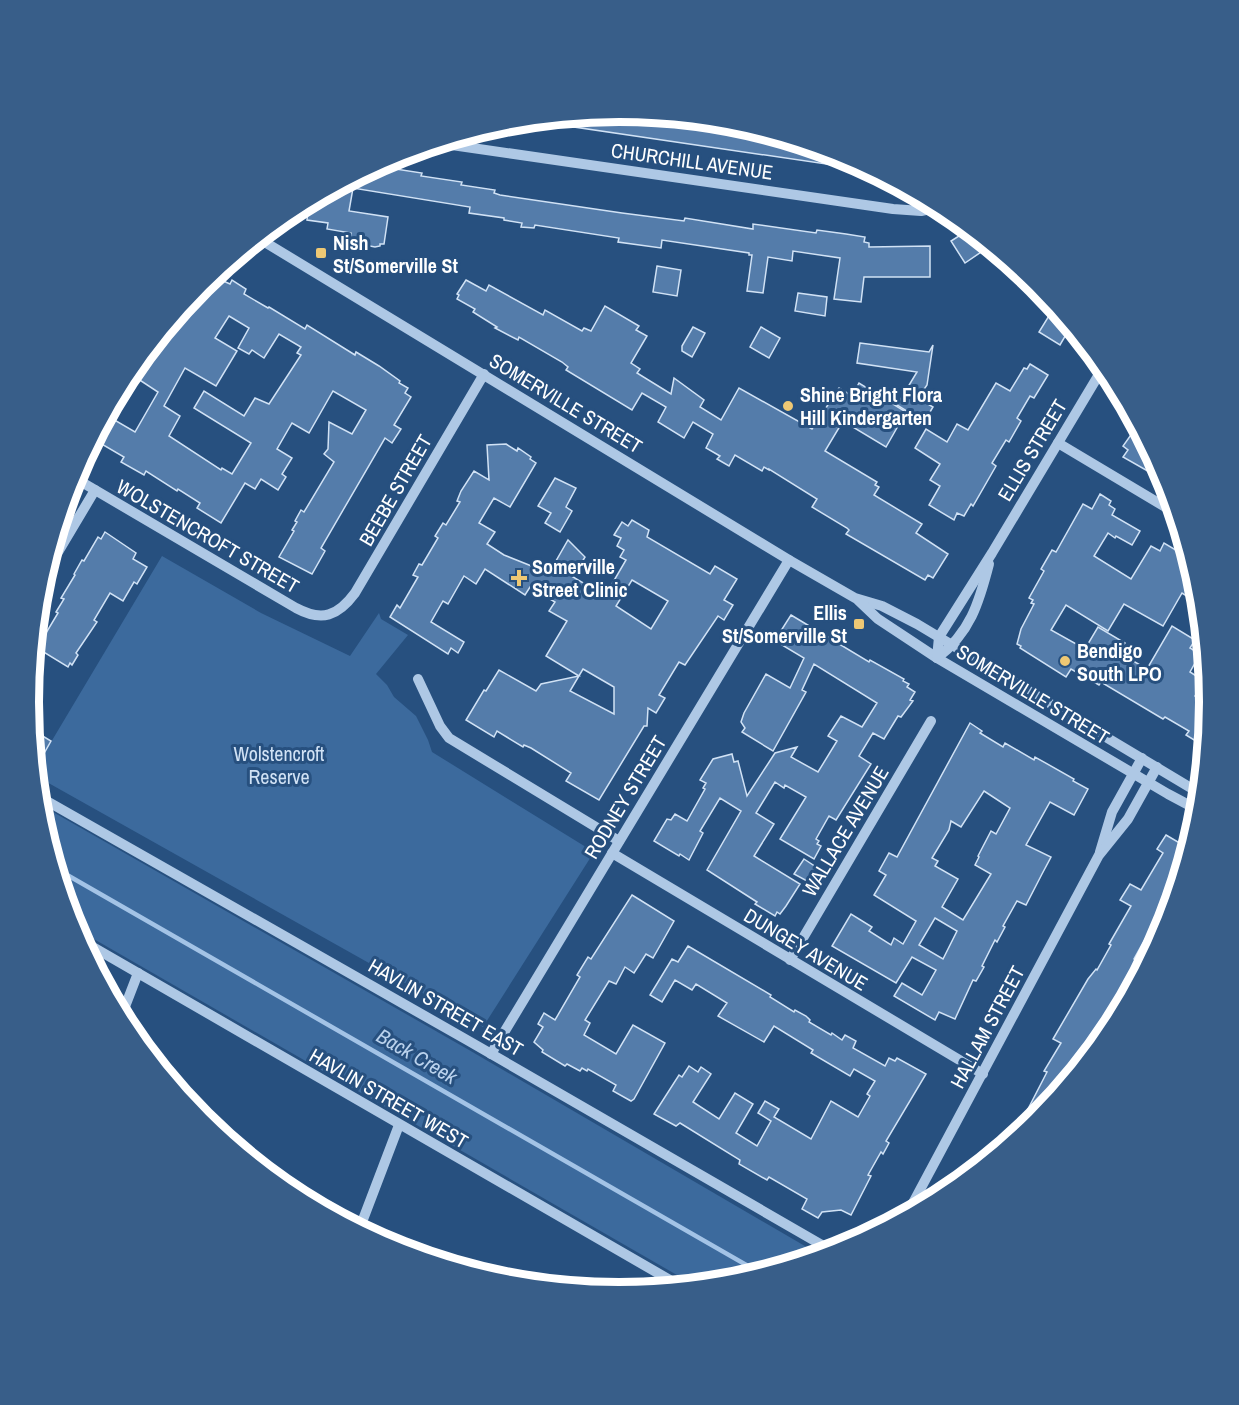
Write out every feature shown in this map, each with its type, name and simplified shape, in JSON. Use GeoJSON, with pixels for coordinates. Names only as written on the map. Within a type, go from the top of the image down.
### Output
{"type":"FeatureCollection","features":[{"type":"Feature","properties":{"kind":"street","name":"CHURCHILL AVENUE"},"geometry":{"type":"LineString","coordinates":[[457,146],[893,209],[926,210]]}},
{"type":"Feature","properties":{"kind":"street","name":"SOMERVILLE STREET"},"geometry":{"type":"LineString","coordinates":[[265,242],[855,598],[878,619],[937,658],[1191,806]]}},
{"type":"Feature","properties":{"kind":"street","name":"BEEBE STREET"},"geometry":{"type":"LineString","coordinates":[[328,615],[343,607],[355,593],[484,374]]}},
{"type":"Feature","properties":{"kind":"street","name":"ELLIS STREET"},"geometry":{"type":"LineString","coordinates":[[937,658],[939,637],[1099,375]]}},
{"type":"Feature","properties":{"kind":"street"},"geometry":{"type":"LineString","coordinates":[[1058,443],[1166,507]]}},
{"type":"Feature","properties":{"kind":"street","name":"WOLSTENCROFT STREET"},"geometry":{"type":"LineString","coordinates":[[82,482],[296,608],[317,615],[328,615]]}},
{"type":"Feature","properties":{"kind":"street"},"geometry":{"type":"LineString","coordinates":[[60,549],[95,490]]}},
{"type":"Feature","properties":{"kind":"street","name":"ELLIS STREET"},"geometry":{"type":"LineString","coordinates":[[937,658],[954,645],[978,603],[992,553]]}},
{"type":"Feature","properties":{"kind":"street","name":"RODNEY STREET"},"geometry":{"type":"LineString","coordinates":[[491,1054],[789,560]]}},
{"type":"Feature","properties":{"kind":"street","name":"SOMERVILLE STREET"},"geometry":{"type":"LineString","coordinates":[[855,598],[882,606],[954,645],[1193,789]]}},
{"type":"Feature","properties":{"kind":"street"},"geometry":{"type":"LineString","coordinates":[[418,679],[440,726],[449,738],[619,841]]}},
{"type":"Feature","properties":{"kind":"street","name":"WALLACE AVENUE"},"geometry":{"type":"LineString","coordinates":[[790,960],[931,721]]}},
{"type":"Feature","properties":{"kind":"street","name":"HALLAM STREET"},"geometry":{"type":"LineString","coordinates":[[1099,855],[1109,820],[1142,758]]}},
{"type":"Feature","properties":{"kind":"street","name":"HALLAM STREET"},"geometry":{"type":"LineString","coordinates":[[913,1203],[1099,855],[1128,819],[1157,767]]}},
{"type":"Feature","properties":{"kind":"street","name":"HAVLIN STREET EAST"},"geometry":{"type":"LineString","coordinates":[[48,802],[823,1246]]}},
{"type":"Feature","properties":{"kind":"street","name":"DUNGEY AVENUE"},"geometry":{"type":"LineString","coordinates":[[612,853],[983,1074]]}},
{"type":"Feature","properties":{"kind":"street","name":"HAVLIN STREET WEST"},"geometry":{"type":"LineString","coordinates":[[94,947],[671,1281]]}},
{"type":"Feature","properties":{"kind":"street"},"geometry":{"type":"LineString","coordinates":[[125,1006],[138,973]]}},
{"type":"Feature","properties":{"kind":"street"},"geometry":{"type":"LineString","coordinates":[[362,1222],[399,1125]]}},
{"type":"Feature","properties":{"kind":"green space","name":"Wolstencroft Reserve"},"geometry":{"type":"Polygon","coordinates":[[[162,556],[261,613],[350,656],[379,613],[381,619],[408,635],[376,674],[387,685],[394,697],[416,716],[432,752],[594,852],[483,1027],[44,781],[42,758],[162,556]]]}},
{"type":"Feature","properties":{"kind":"green space"},"geometry":{"type":"Polygon","coordinates":[[[49,810],[469,1050],[812,1250],[733,1272],[684,1279],[88,936],[70,889],[49,810]]]}},
{"type":"Feature","properties":{"kind":"building"},"geometry":{"type":"Polygon","coordinates":[[[620,122],[695,127],[770,142],[843,167],[562,125],[620,122]]]}},
{"type":"Feature","properties":{"kind":"building"},"geometry":{"type":"Polygon","coordinates":[[[392,168],[422,173],[421,176],[462,182],[461,185],[495,190],[494,193],[500,195],[622,213],[684,221],[685,218],[753,229],[753,224],[816,233],[817,230],[865,237],[864,242],[869,243],[869,247],[930,246],[930,277],[864,277],[861,302],[834,299],[840,258],[793,251],[792,261],[768,257],[763,293],[747,291],[752,255],[749,253],[662,240],[661,248],[618,242],[619,238],[535,225],[534,228],[521,227],[522,223],[504,220],[504,218],[469,213],[470,207],[353,188],[349,211],[388,217],[384,244],[375,247],[359,244],[359,242],[350,240],[351,233],[327,229],[328,223],[307,220],[308,213],[329,200],[392,168]]]}},
{"type":"Feature","properties":{"kind":"building"},"geometry":{"type":"Polygon","coordinates":[[[962,234],[983,251],[965,263],[951,241],[962,234]]]}},
{"type":"Feature","properties":{"kind":"building"},"geometry":{"type":"Polygon","coordinates":[[[657,266],[681,270],[677,296],[653,292],[657,266]]]}},
{"type":"Feature","properties":{"kind":"building"},"geometry":{"type":"Polygon","coordinates":[[[222,280],[230,284],[232,280],[246,289],[244,294],[305,329],[307,325],[355,355],[356,352],[379,366],[408,388],[405,393],[411,397],[394,425],[401,429],[392,443],[385,438],[321,548],[325,551],[312,574],[279,557],[294,531],[292,530],[297,522],[295,521],[301,510],[304,512],[334,462],[324,454],[328,449],[329,422],[352,434],[366,410],[333,391],[309,433],[292,423],[277,449],[292,458],[282,474],[286,477],[278,490],[261,479],[255,489],[245,483],[221,523],[197,508],[200,503],[146,471],[144,475],[121,462],[124,457],[100,443],[113,419],[135,432],[158,392],[138,379],[159,349],[209,292],[222,280]],[[229,316],[215,338],[237,351],[216,386],[185,368],[164,406],[180,416],[169,436],[221,470],[222,468],[232,474],[251,443],[194,408],[204,391],[244,416],[255,398],[269,404],[301,355],[297,353],[301,347],[279,334],[264,358],[252,350],[249,354],[238,348],[249,328],[229,316]]]}},
{"type":"Feature","properties":{"kind":"building"},"geometry":{"type":"Polygon","coordinates":[[[466,280],[486,291],[489,285],[543,315],[545,310],[582,331],[584,328],[591,331],[605,306],[639,326],[636,330],[647,336],[631,363],[640,369],[637,373],[671,394],[674,378],[704,400],[700,407],[721,420],[739,388],[812,429],[839,388],[852,396],[859,383],[906,412],[886,447],[843,421],[825,451],[877,482],[875,485],[879,487],[874,495],[922,524],[916,533],[948,554],[933,578],[928,575],[925,580],[846,534],[849,530],[847,528],[812,507],[817,499],[769,469],[764,467],[762,471],[735,455],[729,466],[717,459],[720,456],[706,448],[713,434],[693,422],[684,438],[658,422],[666,407],[642,393],[632,410],[566,370],[568,367],[562,362],[519,337],[518,340],[495,328],[497,327],[473,312],[475,309],[457,299],[459,295],[457,294],[466,280]]]}},
{"type":"Feature","properties":{"kind":"building"},"geometry":{"type":"Polygon","coordinates":[[[798,293],[827,297],[825,316],[795,311],[798,293]]]}},
{"type":"Feature","properties":{"kind":"building"},"geometry":{"type":"Polygon","coordinates":[[[1050,314],[1067,333],[1060,345],[1039,332],[1050,314]]]}},
{"type":"Feature","properties":{"kind":"building"},"geometry":{"type":"Polygon","coordinates":[[[693,327],[705,333],[692,357],[682,351],[682,346],[693,327]]]}},
{"type":"Feature","properties":{"kind":"building"},"geometry":{"type":"Polygon","coordinates":[[[761,327],[780,338],[769,358],[750,347],[761,327]]]}},
{"type":"Feature","properties":{"kind":"building"},"geometry":{"type":"Polygon","coordinates":[[[860,343],[929,352],[933,345],[927,385],[918,398],[933,407],[924,422],[897,405],[917,372],[857,363],[860,343]]]}},
{"type":"Feature","properties":{"kind":"building"},"geometry":{"type":"Polygon","coordinates":[[[1030,364],[1048,375],[1034,398],[1030,396],[1017,418],[1021,421],[1009,442],[1006,440],[992,463],[996,466],[973,506],[971,504],[964,516],[957,513],[954,520],[929,505],[940,486],[930,480],[940,464],[915,448],[926,429],[947,442],[957,424],[968,430],[996,383],[1010,391],[1024,368],[1027,369],[1030,364]]]}},
{"type":"Feature","properties":{"kind":"building"},"geometry":{"type":"Polygon","coordinates":[[[1133,432],[1153,474],[1123,457],[1128,450],[1123,446],[1133,432]]]}},
{"type":"Feature","properties":{"kind":"building"},"geometry":{"type":"Polygon","coordinates":[[[506,444],[517,451],[518,448],[536,463],[510,507],[494,498],[479,523],[495,532],[487,544],[504,555],[549,573],[568,540],[585,557],[573,577],[605,596],[626,560],[620,557],[624,550],[617,546],[621,538],[614,535],[622,522],[628,526],[632,520],[649,530],[647,537],[710,574],[715,566],[737,579],[724,600],[733,605],[724,620],[718,616],[685,665],[679,662],[659,695],[665,698],[656,713],[648,708],[647,726],[644,726],[599,800],[566,781],[571,773],[531,748],[524,745],[523,747],[497,731],[494,737],[466,720],[499,670],[536,691],[541,684],[579,676],[546,656],[567,621],[549,611],[555,602],[530,587],[525,595],[485,569],[476,584],[464,576],[448,604],[443,601],[431,622],[464,642],[458,653],[451,648],[448,654],[390,617],[397,605],[400,608],[418,577],[413,575],[419,564],[422,565],[438,538],[435,536],[443,523],[446,525],[460,502],[457,501],[461,491],[474,471],[489,480],[487,445],[506,444]],[[632,580],[616,606],[651,629],[668,601],[632,580]],[[583,669],[570,691],[614,714],[614,687],[583,669]]]}},
{"type":"Feature","properties":{"kind":"building"},"geometry":{"type":"Polygon","coordinates":[[[555,478],[576,488],[566,507],[572,511],[560,532],[545,523],[551,513],[538,506],[555,478]]]}},
{"type":"Feature","properties":{"kind":"building"},"geometry":{"type":"Polygon","coordinates":[[[1100,494],[1111,501],[1109,505],[1115,509],[1112,515],[1140,531],[1132,545],[1108,533],[1094,556],[1131,579],[1151,546],[1160,551],[1164,543],[1180,553],[1190,598],[1182,593],[1163,626],[1124,604],[1108,631],[1066,605],[1051,630],[1085,649],[1098,627],[1125,643],[1119,653],[1147,669],[1172,626],[1195,640],[1190,648],[1198,653],[1198,657],[1190,672],[1199,678],[1200,688],[1195,696],[1200,699],[1199,743],[1186,735],[1189,731],[1165,717],[1163,719],[1101,682],[1099,685],[1071,669],[1066,677],[1017,644],[1021,629],[1034,604],[1029,598],[1044,571],[1041,569],[1052,550],[1056,552],[1083,504],[1092,509],[1100,494]]]}},
{"type":"Feature","properties":{"kind":"building"},"geometry":{"type":"Polygon","coordinates":[[[105,532],[136,553],[133,559],[147,567],[137,584],[134,582],[123,601],[110,593],[94,620],[97,622],[76,653],[78,655],[72,665],[70,663],[68,667],[41,651],[43,638],[58,613],[56,612],[64,599],[61,598],[82,560],[84,561],[98,537],[101,539],[105,532]]]}},
{"type":"Feature","properties":{"kind":"building"},"geometry":{"type":"Polygon","coordinates":[[[791,615],[869,662],[870,660],[904,679],[903,681],[909,684],[907,687],[915,692],[910,700],[913,701],[901,717],[898,716],[884,739],[873,733],[859,756],[871,764],[836,820],[829,816],[816,839],[819,841],[817,844],[821,846],[814,859],[780,839],[806,797],[775,782],[756,813],[774,824],[754,856],[800,884],[780,914],[777,912],[775,916],[707,870],[741,811],[720,798],[700,831],[703,833],[689,860],[654,841],[667,819],[671,820],[675,814],[687,821],[705,789],[703,788],[706,783],[700,780],[713,759],[732,754],[734,762],[738,761],[747,796],[775,753],[797,747],[791,757],[818,772],[837,741],[828,736],[841,716],[862,727],[877,703],[814,664],[802,690],[806,692],[773,751],[742,732],[745,728],[741,722],[744,713],[766,674],[790,688],[804,658],[777,642],[779,638],[777,637],[791,615]]]}},
{"type":"Feature","properties":{"kind":"building"},"geometry":{"type":"Polygon","coordinates":[[[970,723],[982,731],[980,733],[1003,747],[1005,743],[1034,760],[1035,757],[1088,789],[1074,815],[1050,802],[1026,845],[1051,857],[1026,905],[1017,901],[997,942],[995,940],[982,966],[984,967],[976,981],[973,980],[955,1019],[939,1012],[935,1020],[894,996],[902,983],[922,995],[936,970],[912,957],[896,983],[832,946],[851,914],[872,927],[869,931],[891,945],[894,938],[903,944],[916,921],[874,895],[886,875],[879,871],[889,853],[897,857],[970,723]],[[984,791],[961,827],[951,821],[949,830],[932,858],[938,861],[935,866],[958,879],[942,907],[963,920],[991,874],[975,865],[978,856],[991,831],[996,834],[1010,808],[984,791]],[[935,918],[919,945],[943,959],[957,931],[935,918]]]}},
{"type":"Feature","properties":{"kind":"building"},"geometry":{"type":"Polygon","coordinates":[[[40,734],[51,741],[42,757],[40,740],[40,734]]]}},
{"type":"Feature","properties":{"kind":"building"},"geometry":{"type":"Polygon","coordinates":[[[1166,835],[1182,844],[1156,924],[1154,923],[1134,959],[1139,961],[1122,993],[1080,1056],[1022,1120],[1047,1072],[1044,1071],[1061,1043],[1053,1039],[1088,979],[1097,970],[1131,906],[1120,900],[1130,884],[1141,890],[1163,853],[1157,849],[1166,835]]]}},
{"type":"Feature","properties":{"kind":"building"},"geometry":{"type":"Polygon","coordinates":[[[804,859],[816,867],[807,881],[794,874],[804,859]]]}},
{"type":"Feature","properties":{"kind":"building"},"geometry":{"type":"Polygon","coordinates":[[[632,895],[674,921],[653,958],[646,954],[634,973],[625,967],[616,984],[609,981],[585,1020],[590,1023],[584,1035],[616,1054],[633,1025],[665,1043],[631,1101],[613,1091],[616,1085],[588,1069],[587,1071],[582,1068],[580,1071],[567,1064],[565,1066],[542,1052],[543,1050],[534,1042],[543,1027],[538,1024],[544,1013],[555,1020],[580,977],[577,975],[588,957],[591,959],[632,895]]]}},
{"type":"Feature","properties":{"kind":"building"},"geometry":{"type":"Polygon","coordinates":[[[688,946],[771,995],[770,997],[794,1012],[795,1010],[806,1016],[809,1022],[831,1035],[832,1033],[842,1040],[845,1035],[856,1041],[853,1048],[885,1066],[889,1058],[895,1061],[897,1058],[926,1074],[886,1141],[889,1143],[868,1175],[871,1176],[851,1215],[841,1210],[822,1212],[818,1218],[802,1209],[807,1199],[769,1177],[767,1180],[739,1164],[740,1160],[680,1123],[676,1126],[654,1114],[679,1075],[682,1077],[689,1066],[698,1072],[701,1067],[711,1074],[693,1102],[719,1119],[735,1093],[753,1104],[736,1133],[757,1146],[771,1121],[758,1113],[765,1101],[779,1109],[774,1117],[811,1139],[831,1101],[858,1117],[870,1096],[867,1094],[875,1081],[854,1069],[850,1076],[811,1053],[813,1050],[774,1026],[764,1042],[718,1016],[727,1003],[696,984],[692,990],[675,980],[662,1002],[650,995],[672,959],[678,962],[688,946]]]}},
{"type":"Feature","properties":{"kind":"waterway","name":"Back Creek"},"geometry":{"type":"LineString","coordinates":[[65,874],[751,1268]]}},
{"type":"Feature","properties":{"kind":"place","name":"Nish St/Somerville St"},"geometry":{"type":"Point","coordinates":[321,253]}},
{"type":"Feature","properties":{"kind":"place","name":"Shine Bright Flora Hill Kindergarten"},"geometry":{"type":"Point","coordinates":[788,406]}},
{"type":"Feature","properties":{"kind":"place","name":"Somerville Street Clinic"},"geometry":{"type":"Point","coordinates":[519,578]}},
{"type":"Feature","properties":{"kind":"place","name":"Ellis St/Somerville St"},"geometry":{"type":"Point","coordinates":[859,624]}},
{"type":"Feature","properties":{"kind":"place","name":"Bendigo South LPO"},"geometry":{"type":"Point","coordinates":[1065,661]}}]}
